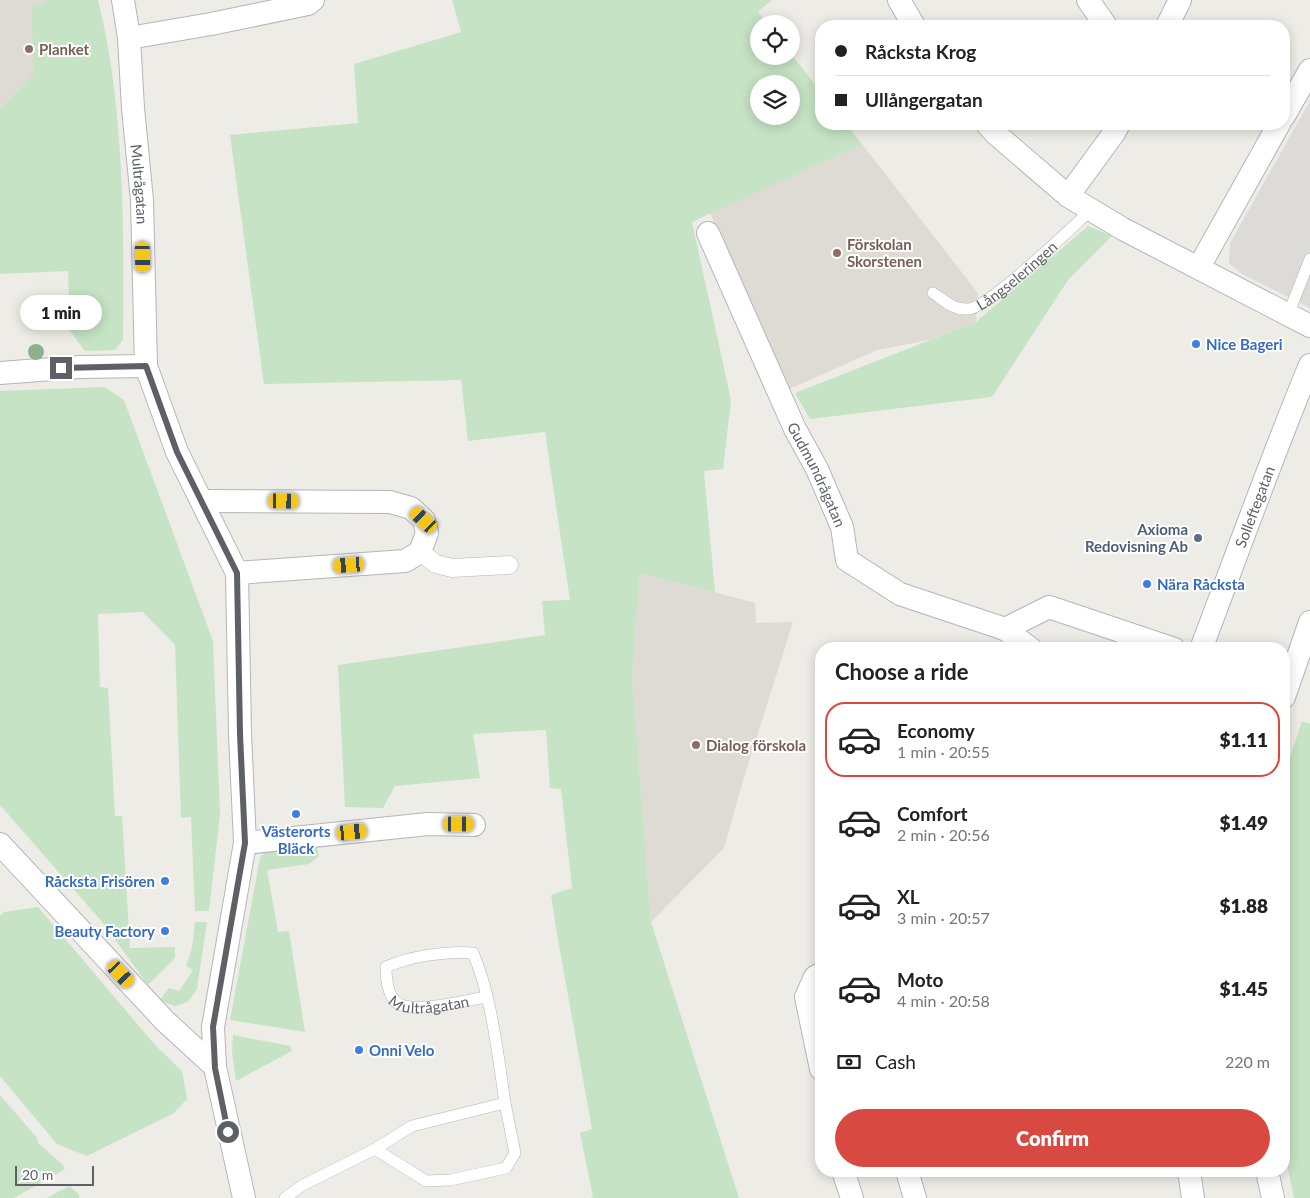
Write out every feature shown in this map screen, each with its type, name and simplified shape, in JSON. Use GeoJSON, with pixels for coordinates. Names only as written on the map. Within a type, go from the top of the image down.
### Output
{"type":"FeatureCollection","features":[{"type":"Feature","properties":{"kind":"street","name":"Multrågatan"},"geometry":{"type":"LineString","coordinates":[[123,0],[129,38],[133,108],[142,200],[146,366],[177,452],[237,573],[240,734],[245,843],[213,1027],[215,1068],[244,1198]]}},
{"type":"Feature","properties":{"kind":"street"},"geometry":{"type":"LineString","coordinates":[[129,38],[211,24],[308,4],[313,0]]}},
{"type":"Feature","properties":{"kind":"street"},"geometry":{"type":"LineString","coordinates":[[899,0],[911,20]]}},
{"type":"Feature","properties":{"kind":"street"},"geometry":{"type":"LineString","coordinates":[[1088,0],[1102,20]]}},
{"type":"Feature","properties":{"kind":"street"},"geometry":{"type":"LineString","coordinates":[[1170,20],[1180,0]]}},
{"type":"Feature","properties":{"kind":"street"},"geometry":{"type":"LineString","coordinates":[[1290,105],[1310,70]]}},
{"type":"Feature","properties":{"kind":"street"},"geometry":{"type":"LineString","coordinates":[[992,130],[1068,196],[1123,229],[1310,326]]}},
{"type":"Feature","properties":{"kind":"street"},"geometry":{"type":"LineString","coordinates":[[1068,196],[1116,130]]}},
{"type":"Feature","properties":{"kind":"street"},"geometry":{"type":"LineString","coordinates":[[1199,267],[1276,130]]}},
{"type":"Feature","properties":{"kind":"street","name":"Gudmundrågatan"},"geometry":{"type":"LineString","coordinates":[[708,233],[788,413],[817,469],[842,527],[847,560],[900,594],[1006,629],[1022,642]]}},
{"type":"Feature","properties":{"kind":"street","name":"Solleftegatan"},"geometry":{"type":"LineString","coordinates":[[1204,642],[1280,436],[1310,365]]}},
{"type":"Feature","properties":{"kind":"street"},"geometry":{"type":"LineString","coordinates":[[0,373],[79,367],[146,366]]}},
{"type":"Feature","properties":{"kind":"street"},"geometry":{"type":"LineString","coordinates":[[202,501],[390,502],[411,508],[424,520],[428,533],[420,552],[405,561],[237,573]]}},
{"type":"Feature","properties":{"kind":"street"},"geometry":{"type":"LineString","coordinates":[[420,552],[436,564],[452,568],[510,565]]}},
{"type":"Feature","properties":{"kind":"street"},"geometry":{"type":"LineString","coordinates":[[1006,629],[1049,607],[1153,642]]}},
{"type":"Feature","properties":{"kind":"street"},"geometry":{"type":"LineString","coordinates":[[1290,680],[1310,622]]}},
{"type":"Feature","properties":{"kind":"street"},"geometry":{"type":"LineString","coordinates":[[245,843],[428,824],[474,824]]}},
{"type":"Feature","properties":{"kind":"street"},"geometry":{"type":"LineString","coordinates":[[0,844],[165,1021],[215,1068]]}},
{"type":"Feature","properties":{"kind":"street"},"geometry":{"type":"LineString","coordinates":[[815,977],[806,997],[815,1040]]}},
{"type":"Feature","properties":{"kind":"street"},"geometry":{"type":"LineString","coordinates":[[845,1177],[852,1198]]}},
{"type":"Feature","properties":{"kind":"street"},"geometry":{"type":"LineString","coordinates":[[910,1177],[915,1198]]}},
{"type":"Feature","properties":{"kind":"street"},"geometry":{"type":"LineString","coordinates":[[1190,1177],[1193,1198]]}},
{"type":"Feature","properties":{"kind":"street"},"geometry":{"type":"LineString","coordinates":[[1268,1177],[1273,1198]]}},
{"type":"Feature","properties":{"kind":"lane","name":"Långseleringen"},"geometry":{"type":"LineString","coordinates":[[934,293],[956,309],[970,309],[989,300],[1054,245],[1091,210]]}},
{"type":"Feature","properties":{"kind":"lane"},"geometry":{"type":"LineString","coordinates":[[1288,315],[1310,259]]}},
{"type":"Feature","properties":{"kind":"lane","name":"Multrågatan"},"geometry":{"type":"LineString","coordinates":[[375,1149],[426,1181],[450,1180],[506,1168],[514,1153],[486,997],[479,968],[473,953],[454,952],[396,962],[386,967],[389,993],[395,1002],[402,1006],[423,1007],[486,997]]}},
{"type":"Feature","properties":{"kind":"lane"},"geometry":{"type":"LineString","coordinates":[[285,1198],[303,1185],[375,1149],[412,1126],[505,1103]]}},
{"type":"Feature","properties":{"kind":"shaded area","name":"Planket"},"geometry":{"type":"Polygon","coordinates":[[[0,0],[79,0],[33,74],[0,109],[0,0]]]}},
{"type":"Feature","properties":{"kind":"shaded area"},"geometry":{"type":"Polygon","coordinates":[[[1310,101],[1310,308],[1242,274],[1229,263],[1230,243],[1310,101]]]}},
{"type":"Feature","properties":{"kind":"shaded area","name":"Förskolan Skorstenen"},"geometry":{"type":"Polygon","coordinates":[[[862,144],[978,293],[976,322],[929,340],[877,350],[787,390],[710,213],[862,144]]]}},
{"type":"Feature","properties":{"kind":"shaded area","name":"Dialog förskola"},"geometry":{"type":"Polygon","coordinates":[[[640,572],[755,603],[756,623],[793,622],[724,848],[651,922],[632,675],[640,572]]]}},
{"type":"Feature","properties":{"kind":"green space"},"geometry":{"type":"Polygon","coordinates":[[[46,0],[98,0],[107,41],[118,126],[123,212],[123,340],[115,350],[85,351],[70,331],[68,271],[0,274],[0,109],[33,74],[32,5],[45,3],[46,0]]]}},
{"type":"Feature","properties":{"kind":"green space"},"geometry":{"type":"Polygon","coordinates":[[[452,0],[772,0],[758,12],[760,15],[750,15],[750,65],[800,65],[815,84],[815,130],[851,130],[862,144],[692,222],[731,400],[723,469],[704,471],[715,592],[640,573],[632,675],[651,922],[739,1198],[590,1198],[593,1197],[580,1133],[592,1129],[551,895],[572,888],[561,789],[550,788],[546,730],[473,734],[480,778],[395,786],[383,808],[345,807],[338,665],[545,635],[542,601],[570,600],[545,432],[468,441],[461,380],[264,384],[230,135],[358,123],[354,64],[461,32],[452,0]]]}},
{"type":"Feature","properties":{"kind":"green space"},"geometry":{"type":"Polygon","coordinates":[[[1088,226],[1112,236],[1068,280],[992,397],[810,419],[795,393],[976,322],[1088,226]]]}},
{"type":"Feature","properties":{"kind":"green space"},"geometry":{"type":"Polygon","coordinates":[[[104,387],[124,400],[213,641],[220,814],[209,911],[195,911],[191,817],[181,818],[175,645],[143,612],[98,614],[100,687],[108,688],[115,816],[122,816],[130,948],[175,947],[175,958],[148,985],[103,923],[0,805],[0,391],[104,387]]]}},
{"type":"Feature","properties":{"kind":"green space"},"geometry":{"type":"Polygon","coordinates":[[[1302,721],[1310,724],[1310,1198],[1294,1198],[1290,1177],[1290,757],[1302,721]]]}},
{"type":"Feature","properties":{"kind":"green space"},"geometry":{"type":"Polygon","coordinates":[[[317,848],[319,856],[309,864],[267,870],[278,932],[289,931],[305,1032],[230,1020],[260,858],[267,850],[317,848]]]}},
{"type":"Feature","properties":{"kind":"green space"},"geometry":{"type":"Polygon","coordinates":[[[38,907],[156,1046],[182,1071],[187,1099],[174,1113],[87,1156],[57,1144],[0,1076],[0,916],[4,912],[38,907]]]}},
{"type":"Feature","properties":{"kind":"green space"},"geometry":{"type":"Polygon","coordinates":[[[195,922],[207,922],[197,989],[188,1002],[175,1006],[160,1000],[169,988],[179,991],[193,970],[186,966],[192,948],[195,922]]]}},
{"type":"Feature","properties":{"kind":"green space"},"geometry":{"type":"Polygon","coordinates":[[[233,1035],[290,1046],[292,1051],[236,1081],[232,1052],[233,1035]]]}},
{"type":"Feature","properties":{"kind":"green space"},"geometry":{"type":"Polygon","coordinates":[[[0,1095],[37,1138],[38,1143],[65,1169],[14,1198],[0,1198],[0,1095]]]}},
{"type":"Feature","properties":{"kind":"green space"},"geometry":{"type":"Polygon","coordinates":[[[69,1186],[79,1194],[79,1198],[47,1198],[69,1186]]]}},
{"type":"Feature","properties":{"kind":"place","name":"Planket"},"geometry":{"type":"Point","coordinates":[29,49]}},
{"type":"Feature","properties":{"kind":"place","name":"Förskolan Skorstenen"},"geometry":{"type":"Point","coordinates":[837,253]}},
{"type":"Feature","properties":{"kind":"place","name":"Nice Bageri"},"geometry":{"type":"Point","coordinates":[1196,344]}},
{"type":"Feature","properties":{"kind":"place","name":"Axioma Redovisning Ab"},"geometry":{"type":"Point","coordinates":[1198,538]}},
{"type":"Feature","properties":{"kind":"place","name":"Nära Råcksta"},"geometry":{"type":"Point","coordinates":[1147,584]}},
{"type":"Feature","properties":{"kind":"place","name":"Dialog förskola"},"geometry":{"type":"Point","coordinates":[696,745]}},
{"type":"Feature","properties":{"kind":"place","name":"Västerorts Bläck"},"geometry":{"type":"Point","coordinates":[296,814]}},
{"type":"Feature","properties":{"kind":"place","name":"Råcksta Frisören"},"geometry":{"type":"Point","coordinates":[165,881]}},
{"type":"Feature","properties":{"kind":"place","name":"Beauty Factory"},"geometry":{"type":"Point","coordinates":[165,931]}},
{"type":"Feature","properties":{"kind":"place","name":"Onni Velo"},"geometry":{"type":"Point","coordinates":[359,1050]}},
{"type":"Feature","properties":{"kind":"route"},"geometry":{"type":"LineString","coordinates":[[61,368],[146,366],[177,452],[237,573],[240,734],[245,843],[213,1027],[215,1068],[228,1132]]}}]}
